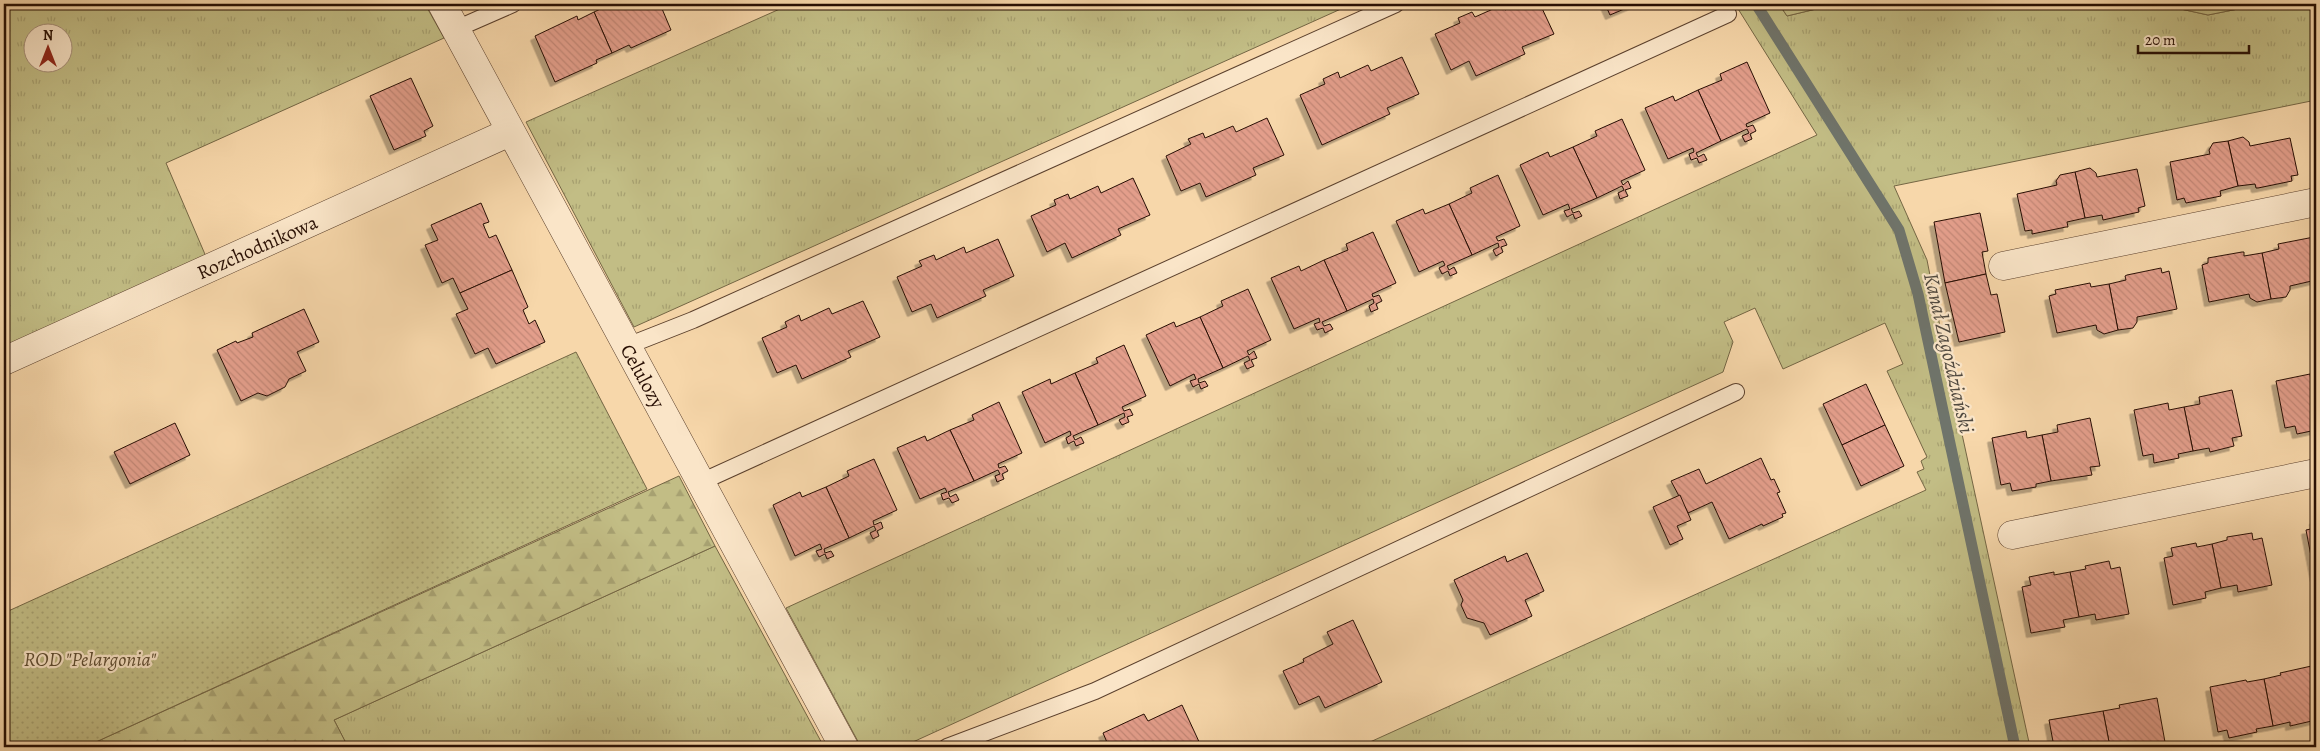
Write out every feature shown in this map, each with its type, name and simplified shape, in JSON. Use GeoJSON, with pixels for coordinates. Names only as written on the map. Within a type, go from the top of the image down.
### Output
{"type":"FeatureCollection","features":[{"type":"Feature","properties":{"kind":"street","name":"Celulozy"},"geometry":{"type":"LineString","coordinates":[[442,4],[844,747]]}},
{"type":"Feature","properties":{"kind":"street","name":"Rozchodnikowa"},"geometry":{"type":"LineString","coordinates":[[4,361],[510,132]]}},
{"type":"Feature","properties":{"kind":"street"},"geometry":{"type":"LineString","coordinates":[[2003,266],[2316,202]]}},
{"type":"Feature","properties":{"kind":"street"},"geometry":{"type":"LineString","coordinates":[[2012,535],[2316,473]]}},
{"type":"Feature","properties":{"kind":"lane"},"geometry":{"type":"LineString","coordinates":[[456,29],[513,4]]}},
{"type":"Feature","properties":{"kind":"lane"},"geometry":{"type":"LineString","coordinates":[[627,346],[711,312],[1396,4]]}},
{"type":"Feature","properties":{"kind":"lane"},"geometry":{"type":"LineString","coordinates":[[701,482],[1728,14]]}},
{"type":"Feature","properties":{"kind":"lane"},"geometry":{"type":"LineString","coordinates":[[947,747],[1095,691],[1736,392]]}},
{"type":"Feature","properties":{"kind":"green space"},"geometry":{"type":"Polygon","coordinates":[[[4,4],[425,4],[444,38],[166,163],[207,259],[4,351],[4,4]]]}},
{"type":"Feature","properties":{"kind":"green space"},"geometry":{"type":"Polygon","coordinates":[[[791,4],[1352,4],[634,327],[526,122],[791,4]]]}},
{"type":"Feature","properties":{"kind":"green space"},"geometry":{"type":"Polygon","coordinates":[[[1735,4],[1779,4],[1787,16],[1837,4],[2158,4],[2208,15],[2263,4],[2316,4],[2316,100],[1894,186],[1927,260],[1952,388],[2030,747],[1359,747],[1926,490],[1917,472],[1924,469],[1921,461],[1927,457],[1887,371],[1903,364],[1885,323],[1783,369],[1755,308],[1724,322],[1733,342],[1723,372],[902,747],[861,747],[786,608],[1817,135],[1735,4]]]}},
{"type":"Feature","properties":{"kind":"green space"},"geometry":{"type":"Polygon","coordinates":[[[1779,4],[1837,4],[1787,16],[1779,4]]]}},
{"type":"Feature","properties":{"kind":"green space"},"geometry":{"type":"Polygon","coordinates":[[[2158,4],[2263,4],[2208,15],[2158,4]]]}},
{"type":"Feature","properties":{"kind":"green space","name":"ROD \"Pelargonia\""},"geometry":{"type":"Polygon","coordinates":[[[576,352],[647,489],[85,747],[4,747],[4,613],[576,352]]]}},
{"type":"Feature","properties":{"kind":"green space"},"geometry":{"type":"Polygon","coordinates":[[[679,476],[715,546],[334,720],[348,747],[85,747],[679,476]]]}},
{"type":"Feature","properties":{"kind":"green space"},"geometry":{"type":"Polygon","coordinates":[[[715,546],[824,747],[348,747],[334,720],[715,546]]]}},
{"type":"Feature","properties":{"kind":"building"},"geometry":{"type":"Polygon","coordinates":[[[611,4],[660,4],[671,30],[631,48],[629,45],[612,53],[594,12],[611,4]]]}},
{"type":"Feature","properties":{"kind":"building"},"geometry":{"type":"Polygon","coordinates":[[[1520,4],[1540,4],[1554,34],[1522,47],[1525,54],[1476,76],[1469,61],[1451,70],[1435,34],[1460,23],[1458,18],[1472,12],[1475,17],[1502,5],[1505,10],[1520,4]]]}},
{"type":"Feature","properties":{"kind":"building"},"geometry":{"type":"Polygon","coordinates":[[[1605,4],[1636,4],[1610,15],[1605,4]]]}},
{"type":"Feature","properties":{"kind":"building"},"geometry":{"type":"Polygon","coordinates":[[[594,12],[612,53],[596,60],[597,63],[555,82],[535,36],[577,16],[578,20],[594,12]]]}},
{"type":"Feature","properties":{"kind":"building"},"geometry":{"type":"Polygon","coordinates":[[[1402,57],[1419,94],[1387,108],[1390,114],[1322,145],[1300,95],[1325,84],[1323,79],[1338,72],[1340,78],[1368,65],[1371,71],[1402,57]]]}},
{"type":"Feature","properties":{"kind":"building"},"geometry":{"type":"Polygon","coordinates":[[[1747,62],[1770,113],[1746,124],[1747,127],[1753,125],[1756,131],[1750,134],[1752,139],[1745,142],[1742,136],[1749,133],[1747,129],[1721,141],[1698,90],[1722,80],[1720,74],[1747,62]]]}},
{"type":"Feature","properties":{"kind":"building"},"geometry":{"type":"Polygon","coordinates":[[[411,78],[433,126],[424,131],[426,136],[394,150],[370,96],[411,78]]]}},
{"type":"Feature","properties":{"kind":"building"},"geometry":{"type":"Polygon","coordinates":[[[1698,90],[1721,141],[1696,153],[1698,157],[1704,154],[1707,160],[1699,163],[1697,158],[1691,160],[1689,154],[1694,152],[1693,148],[1668,159],[1645,108],[1673,96],[1675,101],[1698,90]]]}},
{"type":"Feature","properties":{"kind":"building"},"geometry":{"type":"Polygon","coordinates":[[[1267,118],[1284,155],[1253,168],[1256,175],[1206,197],[1200,183],[1181,191],[1166,156],[1191,144],[1188,139],[1203,133],[1205,138],[1233,126],[1236,132],[1267,118]]]}},
{"type":"Feature","properties":{"kind":"building"},"geometry":{"type":"Polygon","coordinates":[[[1622,119],[1645,170],[1621,181],[1623,185],[1628,181],[1631,188],[1625,190],[1628,196],[1620,199],[1618,193],[1624,190],[1622,186],[1597,198],[1573,147],[1597,136],[1595,131],[1622,119]]]}},
{"type":"Feature","properties":{"kind":"building"},"geometry":{"type":"Polygon","coordinates":[[[2243,137],[2249,142],[2250,146],[2290,138],[2298,175],[2291,176],[2292,181],[2258,188],[2256,188],[2255,184],[2238,186],[2228,141],[2243,137]]]}},
{"type":"Feature","properties":{"kind":"building"},"geometry":{"type":"Polygon","coordinates":[[[2228,141],[2238,186],[2220,191],[2221,196],[2186,203],[2184,198],[2177,200],[2170,162],[2210,154],[2209,150],[2213,143],[2228,141]]]}},
{"type":"Feature","properties":{"kind":"building"},"geometry":{"type":"Polygon","coordinates":[[[1573,147],[1597,198],[1571,209],[1573,213],[1579,211],[1582,216],[1575,219],[1573,214],[1567,217],[1564,211],[1570,209],[1568,204],[1543,215],[1520,165],[1548,152],[1550,157],[1573,147]]]}},
{"type":"Feature","properties":{"kind":"building"},"geometry":{"type":"Polygon","coordinates":[[[2090,168],[2096,173],[2097,177],[2137,169],[2145,206],[2138,208],[2139,212],[2103,220],[2102,215],[2085,218],[2075,172],[2090,168]]]}},
{"type":"Feature","properties":{"kind":"building"},"geometry":{"type":"Polygon","coordinates":[[[2075,172],[2085,218],[2067,222],[2068,227],[2032,234],[2032,230],[2025,231],[2017,194],[2057,185],[2056,181],[2060,175],[2075,172]]]}},
{"type":"Feature","properties":{"kind":"building"},"geometry":{"type":"Polygon","coordinates":[[[1498,175],[1520,226],[1496,237],[1498,241],[1504,239],[1507,245],[1501,247],[1503,252],[1496,256],[1493,250],[1499,247],[1498,243],[1472,255],[1449,204],[1472,193],[1470,188],[1498,175]]]}},
{"type":"Feature","properties":{"kind":"building"},"geometry":{"type":"Polygon","coordinates":[[[1133,178],[1150,215],[1118,229],[1121,235],[1072,258],[1065,243],[1047,252],[1031,216],[1056,205],[1054,200],[1068,194],[1070,199],[1098,186],[1101,193],[1133,178]]]}},
{"type":"Feature","properties":{"kind":"building"},"geometry":{"type":"Polygon","coordinates":[[[481,203],[489,222],[483,224],[489,238],[496,235],[512,270],[460,293],[453,278],[442,283],[425,245],[438,240],[431,225],[481,203]]]}},
{"type":"Feature","properties":{"kind":"building"},"geometry":{"type":"Polygon","coordinates":[[[1449,204],[1472,255],[1447,266],[1449,270],[1454,267],[1457,273],[1450,276],[1448,271],[1442,274],[1439,268],[1445,265],[1443,261],[1419,272],[1396,221],[1423,209],[1425,214],[1449,204]]]}},
{"type":"Feature","properties":{"kind":"building"},"geometry":{"type":"Polygon","coordinates":[[[1980,213],[1988,251],[1982,252],[1986,274],[1945,283],[1934,222],[1980,213]]]}},
{"type":"Feature","properties":{"kind":"building"},"geometry":{"type":"Polygon","coordinates":[[[1373,232],[1396,283],[1372,294],[1373,297],[1379,295],[1382,301],[1376,304],[1378,309],[1371,312],[1369,306],[1374,303],[1373,299],[1347,311],[1324,260],[1348,250],[1346,244],[1373,232]]]}},
{"type":"Feature","properties":{"kind":"building"},"geometry":{"type":"Polygon","coordinates":[[[2314,237],[2316,241],[2316,280],[2290,286],[2286,297],[2271,299],[2262,253],[2279,249],[2278,244],[2314,237]]]}},
{"type":"Feature","properties":{"kind":"building"},"geometry":{"type":"Polygon","coordinates":[[[998,239],[1014,276],[983,290],[986,296],[937,318],[931,304],[912,312],[897,277],[922,266],[919,261],[934,255],[936,260],[964,247],[966,253],[998,239]]]}},
{"type":"Feature","properties":{"kind":"building"},"geometry":{"type":"Polygon","coordinates":[[[2244,252],[2244,256],[2262,253],[2271,299],[2257,302],[2250,298],[2249,294],[2209,302],[2202,265],[2208,263],[2208,258],[2244,252]]]}},
{"type":"Feature","properties":{"kind":"building"},"geometry":{"type":"Polygon","coordinates":[[[1324,260],[1347,311],[1322,322],[1324,326],[1330,324],[1333,329],[1325,333],[1323,328],[1317,330],[1314,324],[1320,322],[1319,318],[1294,329],[1271,278],[1299,266],[1301,271],[1324,260]]]}},
{"type":"Feature","properties":{"kind":"building"},"geometry":{"type":"Polygon","coordinates":[[[2161,268],[2162,273],[2169,271],[2177,309],[2137,317],[2137,322],[2133,328],[2118,330],[2109,284],[2126,280],[2125,276],[2127,275],[2161,268]]]}},
{"type":"Feature","properties":{"kind":"building"},"geometry":{"type":"Polygon","coordinates":[[[512,270],[528,307],[523,310],[529,324],[535,320],[545,342],[496,364],[488,348],[475,354],[456,314],[468,309],[460,293],[512,270]]]}},
{"type":"Feature","properties":{"kind":"building"},"geometry":{"type":"Polygon","coordinates":[[[1986,274],[1991,295],[1997,294],[2005,332],[1959,342],[1945,283],[1986,274]]]}},
{"type":"Feature","properties":{"kind":"building"},"geometry":{"type":"Polygon","coordinates":[[[2090,283],[2091,287],[2109,284],[2118,330],[2104,334],[2097,330],[2096,325],[2057,333],[2049,296],[2056,294],[2055,290],[2090,283]]]}},
{"type":"Feature","properties":{"kind":"building"},"geometry":{"type":"Polygon","coordinates":[[[1248,289],[1271,340],[1247,351],[1249,355],[1254,351],[1257,358],[1251,360],[1254,366],[1247,369],[1244,363],[1250,360],[1248,356],[1223,368],[1200,317],[1223,306],[1221,301],[1248,289]]]}},
{"type":"Feature","properties":{"kind":"building"},"geometry":{"type":"Polygon","coordinates":[[[863,301],[880,337],[848,351],[851,357],[802,379],[796,365],[777,373],[762,338],[787,327],[785,322],[799,315],[801,321],[829,308],[832,314],[863,301]]]}},
{"type":"Feature","properties":{"kind":"building"},"geometry":{"type":"Polygon","coordinates":[[[304,309],[319,342],[297,352],[306,371],[289,379],[285,387],[267,396],[258,393],[241,401],[217,350],[236,341],[237,343],[253,337],[252,333],[304,309]]]}},
{"type":"Feature","properties":{"kind":"building"},"geometry":{"type":"Polygon","coordinates":[[[1200,317],[1223,368],[1198,379],[1199,383],[1205,381],[1208,386],[1201,389],[1199,384],[1193,387],[1190,381],[1196,379],[1194,374],[1170,386],[1146,335],[1174,322],[1176,327],[1200,317]]]}},
{"type":"Feature","properties":{"kind":"building"},"geometry":{"type":"Polygon","coordinates":[[[1124,345],[1146,396],[1122,407],[1124,411],[1130,409],[1133,415],[1127,417],[1129,422],[1122,425],[1119,420],[1125,417],[1124,413],[1098,425],[1075,373],[1098,363],[1096,358],[1124,345]]]}},
{"type":"Feature","properties":{"kind":"building"},"geometry":{"type":"Polygon","coordinates":[[[1075,373],[1098,425],[1073,436],[1075,440],[1081,437],[1084,443],[1076,446],[1074,441],[1068,444],[1066,438],[1071,435],[1070,431],[1045,443],[1022,392],[1050,379],[1051,384],[1075,373]]]}},
{"type":"Feature","properties":{"kind":"building"},"geometry":{"type":"Polygon","coordinates":[[[2310,374],[2311,381],[2316,380],[2316,430],[2297,434],[2295,426],[2285,428],[2276,381],[2310,374]]]}},
{"type":"Feature","properties":{"kind":"building"},"geometry":{"type":"Polygon","coordinates":[[[1866,384],[1885,425],[1842,445],[1823,404],[1866,384]]]}},
{"type":"Feature","properties":{"kind":"building"},"geometry":{"type":"Polygon","coordinates":[[[2232,390],[2242,436],[2232,438],[2234,446],[2210,452],[2209,448],[2193,451],[2184,407],[2200,404],[2199,397],[2232,390]]]}},
{"type":"Feature","properties":{"kind":"building"},"geometry":{"type":"Polygon","coordinates":[[[999,402],[1022,453],[998,464],[999,468],[1005,466],[1008,471],[1002,474],[1004,479],[997,482],[995,476],[1000,474],[998,470],[974,481],[950,430],[974,420],[972,415],[999,402]]]}},
{"type":"Feature","properties":{"kind":"building"},"geometry":{"type":"Polygon","coordinates":[[[2168,403],[2169,410],[2184,407],[2193,451],[2178,454],[2179,458],[2154,463],[2153,454],[2143,456],[2134,410],[2168,403]]]}},
{"type":"Feature","properties":{"kind":"building"},"geometry":{"type":"Polygon","coordinates":[[[2090,418],[2100,466],[2090,467],[2092,475],[2051,481],[2042,435],[2058,432],[2057,425],[2090,418]]]}},
{"type":"Feature","properties":{"kind":"building"},"geometry":{"type":"Polygon","coordinates":[[[175,423],[190,455],[130,484],[114,452],[175,423]]]}},
{"type":"Feature","properties":{"kind":"building"},"geometry":{"type":"Polygon","coordinates":[[[1885,425],[1904,466],[1861,486],[1842,445],[1885,425]]]}},
{"type":"Feature","properties":{"kind":"building"},"geometry":{"type":"Polygon","coordinates":[[[950,430],[974,481],[948,492],[950,497],[956,494],[959,500],[952,503],[949,498],[943,500],[941,494],[947,492],[945,488],[920,499],[897,448],[925,436],[927,441],[950,430]]]}},
{"type":"Feature","properties":{"kind":"building"},"geometry":{"type":"Polygon","coordinates":[[[2026,431],[2027,438],[2042,435],[2051,481],[2036,484],[2036,487],[2012,491],[2010,483],[2001,485],[1992,438],[2026,431]]]}},
{"type":"Feature","properties":{"kind":"building"},"geometry":{"type":"Polygon","coordinates":[[[1761,458],[1771,480],[1774,479],[1780,492],[1777,493],[1786,513],[1782,514],[1783,517],[1729,539],[1712,502],[1688,513],[1671,481],[1699,469],[1706,484],[1761,458]]]}},
{"type":"Feature","properties":{"kind":"building"},"geometry":{"type":"Polygon","coordinates":[[[874,459],[897,510],[873,521],[874,525],[881,522],[883,528],[877,531],[879,536],[873,539],[870,533],[876,530],[874,526],[849,538],[826,487],[849,476],[847,471],[874,459]]]}},
{"type":"Feature","properties":{"kind":"building"},"geometry":{"type":"Polygon","coordinates":[[[826,487],[849,538],[824,549],[825,553],[831,551],[834,556],[827,559],[825,554],[819,557],[816,551],[822,549],[820,544],[795,556],[773,505],[800,492],[802,497],[826,487]]]}},
{"type":"Feature","properties":{"kind":"building"},"geometry":{"type":"Polygon","coordinates":[[[1680,495],[1691,520],[1677,526],[1683,539],[1670,545],[1653,507],[1680,495]]]}},
{"type":"Feature","properties":{"kind":"building"},"geometry":{"type":"Polygon","coordinates":[[[2316,519],[2315,577],[2306,530],[2315,528],[2314,520],[2316,519]]]}},
{"type":"Feature","properties":{"kind":"building"},"geometry":{"type":"Polygon","coordinates":[[[2252,533],[2253,540],[2262,538],[2272,585],[2238,592],[2237,585],[2221,588],[2212,544],[2227,540],[2227,537],[2252,533]]]}},
{"type":"Feature","properties":{"kind":"building"},"geometry":{"type":"Polygon","coordinates":[[[2196,543],[2197,547],[2212,544],[2221,588],[2205,592],[2206,598],[2173,605],[2164,558],[2173,556],[2171,548],[2196,543]]]}},
{"type":"Feature","properties":{"kind":"building"},"geometry":{"type":"Polygon","coordinates":[[[1527,553],[1544,591],[1525,600],[1532,616],[1490,635],[1484,623],[1467,618],[1461,605],[1463,600],[1454,580],[1505,556],[1507,562],[1527,553]]]}},
{"type":"Feature","properties":{"kind":"building"},"geometry":{"type":"Polygon","coordinates":[[[2109,561],[2111,569],[2120,567],[2129,614],[2096,620],[2095,614],[2079,617],[2070,572],[2086,569],[2085,566],[2109,561]]]}},
{"type":"Feature","properties":{"kind":"building"},"geometry":{"type":"Polygon","coordinates":[[[2054,572],[2054,575],[2070,572],[2079,617],[2063,620],[2065,627],[2031,633],[2022,587],[2031,585],[2029,577],[2054,572]]]}},
{"type":"Feature","properties":{"kind":"building"},"geometry":{"type":"Polygon","coordinates":[[[1353,620],[1382,682],[1325,708],[1319,696],[1299,705],[1283,671],[1304,662],[1303,659],[1333,644],[1327,632],[1353,620]]]}},
{"type":"Feature","properties":{"kind":"building"},"geometry":{"type":"Polygon","coordinates":[[[2316,665],[2316,720],[2290,726],[2290,722],[2273,726],[2264,679],[2281,675],[2280,673],[2316,665]]]}},
{"type":"Feature","properties":{"kind":"building"},"geometry":{"type":"Polygon","coordinates":[[[2264,679],[2273,726],[2256,729],[2257,732],[2229,738],[2227,730],[2218,732],[2210,687],[2246,680],[2247,682],[2264,679]]]}},
{"type":"Feature","properties":{"kind":"building"},"geometry":{"type":"Polygon","coordinates":[[[2157,698],[2165,742],[2157,744],[2157,747],[2110,747],[2103,711],[2120,708],[2119,705],[2157,698]]]}},
{"type":"Feature","properties":{"kind":"building"},"geometry":{"type":"Polygon","coordinates":[[[1182,705],[1201,746],[1109,747],[1103,733],[1144,714],[1148,721],[1182,705]]]}},
{"type":"Feature","properties":{"kind":"building"},"geometry":{"type":"Polygon","coordinates":[[[2103,711],[2110,747],[2054,747],[2049,720],[2103,711]]]}},
{"type":"Feature","properties":{"kind":"waterway","name":"Kanał Zagoździański"},"geometry":{"type":"LineString","coordinates":[[1756,4],[1899,230],[1918,294],[2015,747]]}}]}
